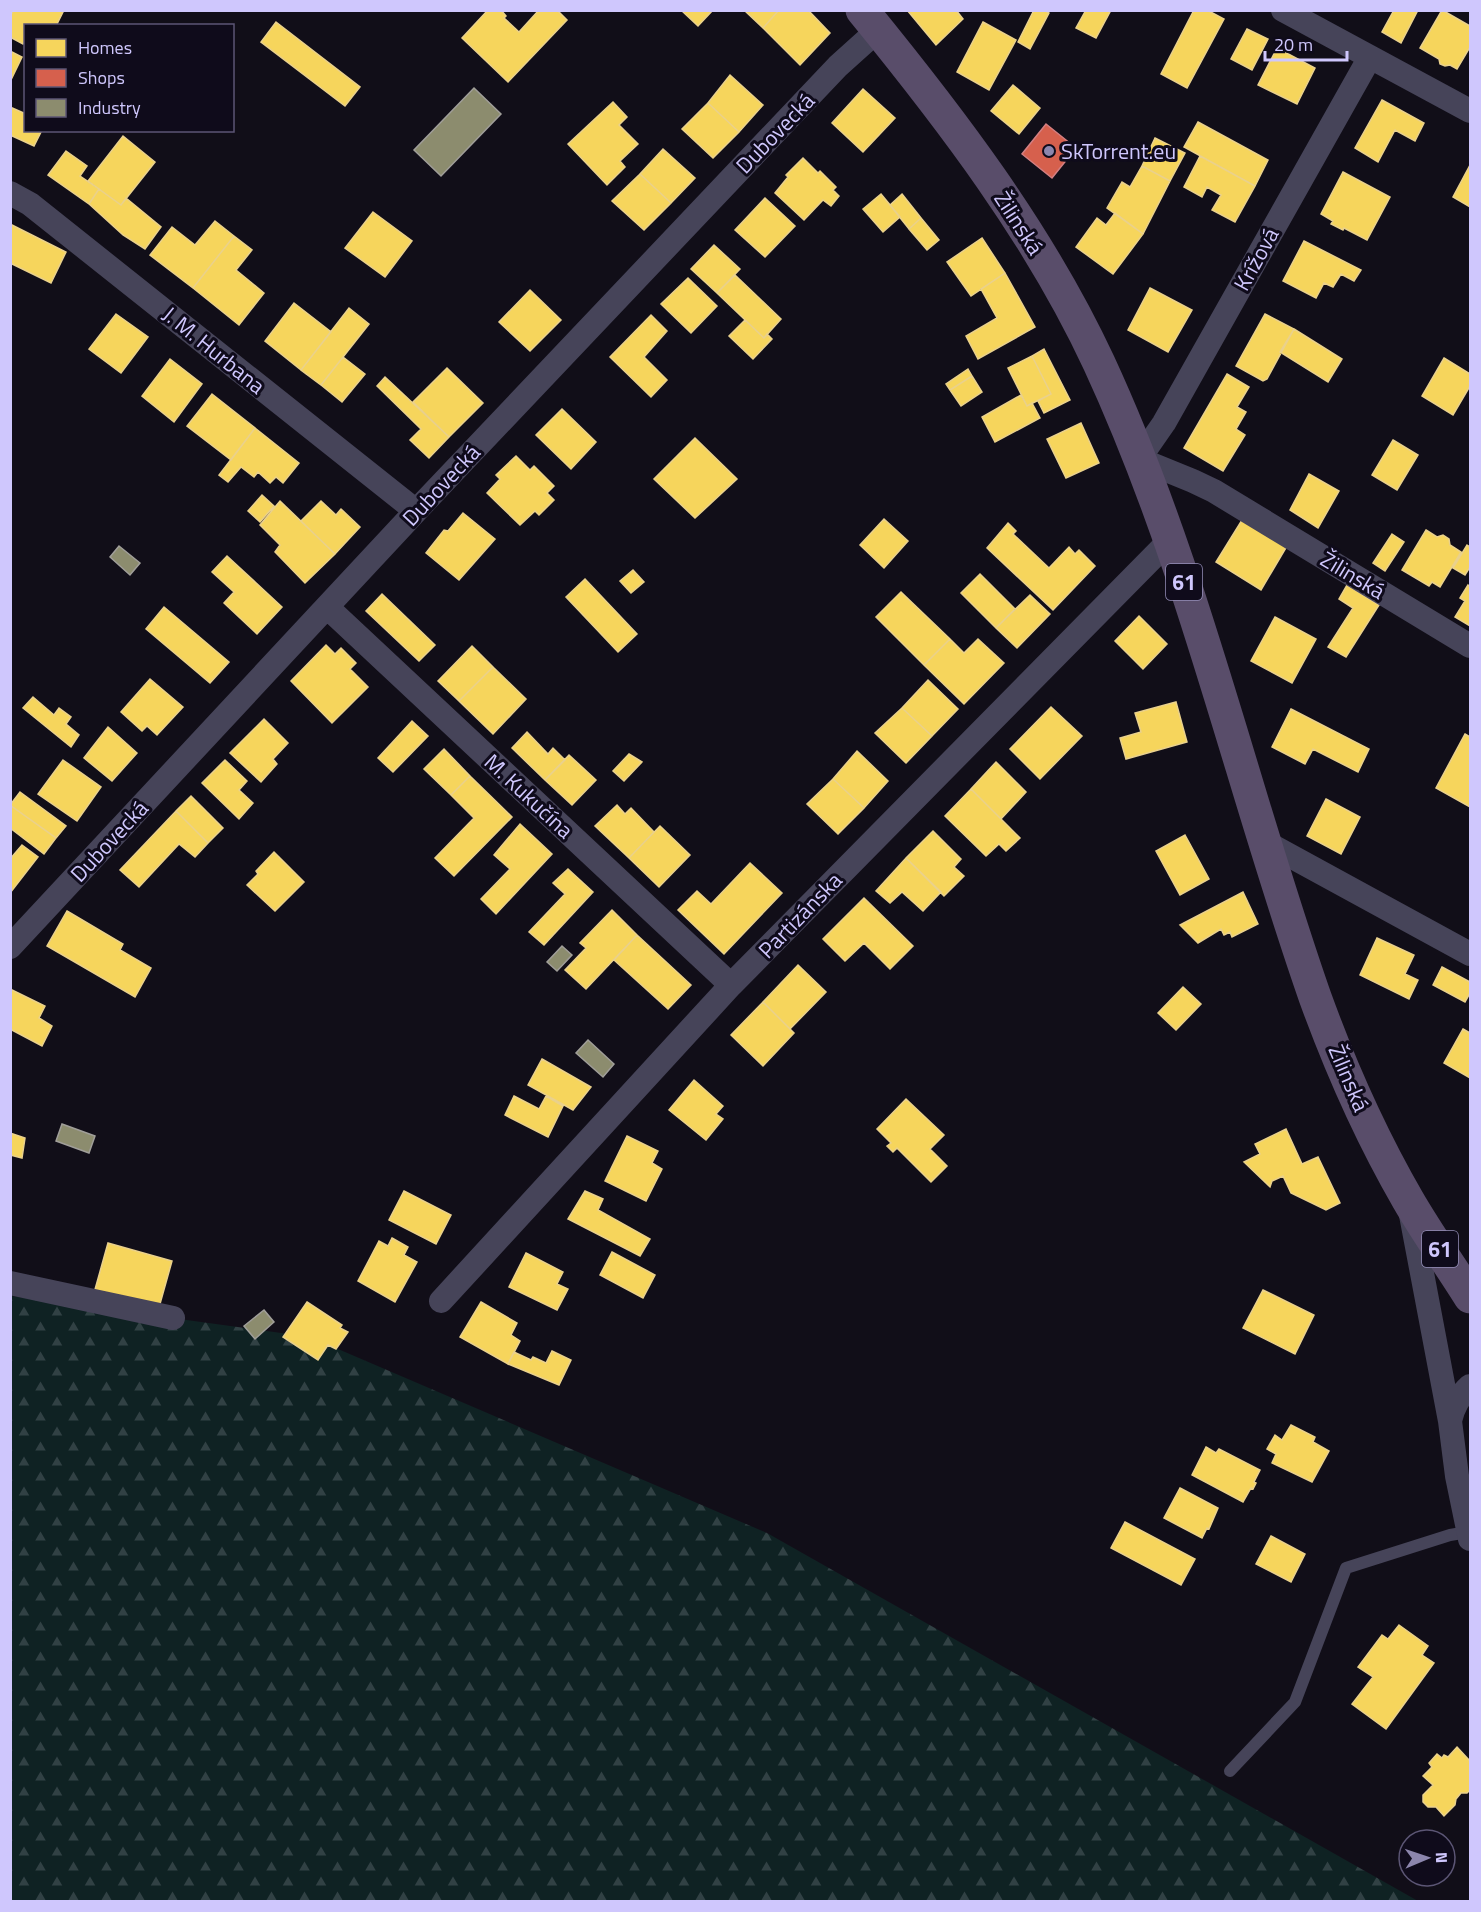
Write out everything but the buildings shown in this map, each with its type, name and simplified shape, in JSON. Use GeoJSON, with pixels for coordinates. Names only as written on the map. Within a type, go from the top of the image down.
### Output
{"type":"FeatureCollection","features":[{"type":"Feature","properties":{"kind":"main road","name":"Žilinská"},"geometry":{"type":"LineString","coordinates":[[870,20],[966,142],[1050,270],[1098,362],[1170,540],[1316,999],[1377,1141],[1408,1201],[1470,1297]]}},
{"type":"Feature","properties":{"kind":"street"},"geometry":{"type":"LineString","coordinates":[[1283,10],[1470,111]]}},
{"type":"Feature","properties":{"kind":"street","name":"Dubovecká"},"geometry":{"type":"LineString","coordinates":[[10,947],[416,511],[838,66],[870,20]]}},
{"type":"Feature","properties":{"kind":"street","name":"Krížová"},"geometry":{"type":"LineString","coordinates":[[1139,459],[1164,423],[1370,57]]}},
{"type":"Feature","properties":{"kind":"street","name":"J. M. Hurbana"},"geometry":{"type":"LineString","coordinates":[[10,193],[30,204],[416,511]]}},
{"type":"Feature","properties":{"kind":"street","name":"Žilinská"},"geometry":{"type":"LineString","coordinates":[[1139,459],[1214,491],[1470,646]]}},
{"type":"Feature","properties":{"kind":"street","name":"Partizánska"},"geometry":{"type":"LineString","coordinates":[[441,1301],[731,985],[1170,540]]}},
{"type":"Feature","properties":{"kind":"street","name":"M. Kukučína"},"geometry":{"type":"LineString","coordinates":[[327,606],[731,985]]}},
{"type":"Feature","properties":{"kind":"street"},"geometry":{"type":"LineString","coordinates":[[1265,842],[1310,869],[1470,954]]}},
{"type":"Feature","properties":{"kind":"street"},"geometry":{"type":"LineString","coordinates":[[1408,1201],[1450,1421],[1457,1476],[1469,1536]]}},
{"type":"Feature","properties":{"kind":"street"},"geometry":{"type":"LineString","coordinates":[[10,1283],[173,1318]]}},
{"type":"Feature","properties":{"kind":"street"},"geometry":{"type":"LineString","coordinates":[[1450,1421],[1453,1407],[1470,1386]]}},
{"type":"Feature","properties":{"kind":"lane"},"geometry":{"type":"LineString","coordinates":[[1230,1771],[1295,1702],[1346,1568],[1449,1535],[1469,1536]]}},
{"type":"Feature","properties":{"kind":"green space"},"geometry":{"type":"Polygon","coordinates":[[[11,1296],[310,1337],[767,1533],[1418,1901],[11,1902],[11,1296]]]}},
{"type":"Feature","properties":{"kind":"place","name":"SkTorrent.eu"},"geometry":{"type":"Point","coordinates":[1049,151]}}]}
